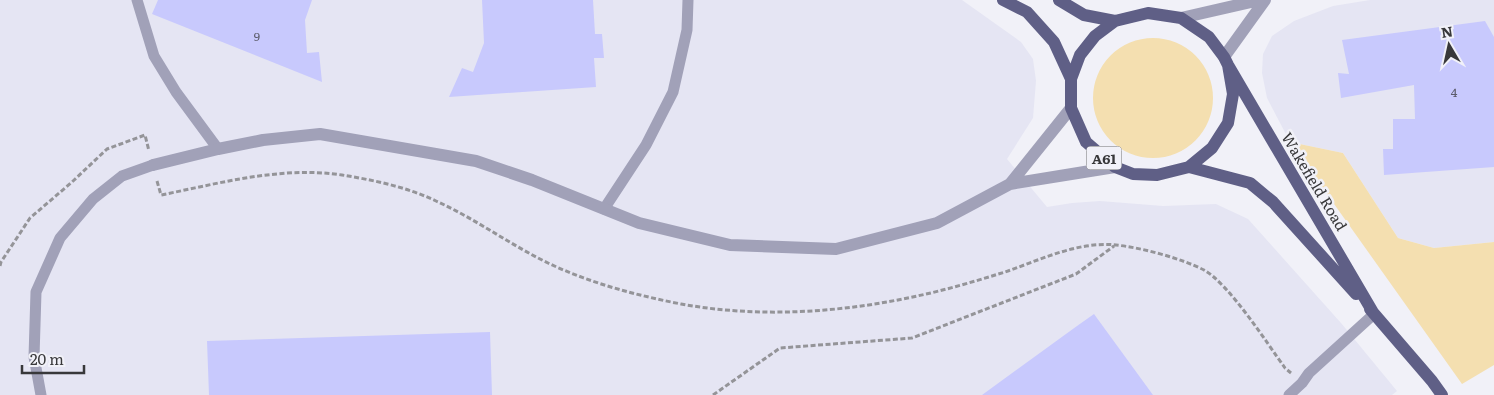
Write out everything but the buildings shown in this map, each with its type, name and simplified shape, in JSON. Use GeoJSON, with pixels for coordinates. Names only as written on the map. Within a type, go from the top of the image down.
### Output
{"type":"FeatureCollection","features":[{"type":"Feature","properties":{"kind":"main road","name":"A61"},"geometry":{"type":"LineString","coordinates":[[1003,0],[1027,12],[1054,42],[1071,79]]}},
{"type":"Feature","properties":{"kind":"main road","name":"Wakefield Road"},"geometry":{"type":"LineString","coordinates":[[1059,0],[1084,15],[1115,21]]}},
{"type":"Feature","properties":{"kind":"main road","name":"Wakefield Road"},"geometry":{"type":"LineString","coordinates":[[1226,61],[1233,94],[1228,123],[1212,148],[1189,167],[1157,175],[1133,174],[1115,167],[1086,142],[1071,108],[1071,79],[1080,55],[1095,36],[1115,21],[1148,13],[1181,18],[1210,37],[1226,61],[1374,314]]}},
{"type":"Feature","properties":{"kind":"main road","name":"Wakefield Road"},"geometry":{"type":"LineString","coordinates":[[1189,167],[1250,183],[1273,202],[1374,314],[1442,395]]}},
{"type":"Feature","properties":{"kind":"street"},"geometry":{"type":"LineString","coordinates":[[1181,18],[1260,0]]}},
{"type":"Feature","properties":{"kind":"street"},"geometry":{"type":"LineString","coordinates":[[1226,61],[1265,0]]}},
{"type":"Feature","properties":{"kind":"street"},"geometry":{"type":"LineString","coordinates":[[1010,184],[1071,108]]}},
{"type":"Feature","properties":{"kind":"street"},"geometry":{"type":"LineString","coordinates":[[153,165],[263,140],[320,134],[476,161],[532,180],[639,223],[730,245],[836,250],[937,223],[1010,184],[1115,167]]}},
{"type":"Feature","properties":{"kind":"lane"},"geometry":{"type":"LineString","coordinates":[[137,0],[154,56],[176,92],[218,149]]}},
{"type":"Feature","properties":{"kind":"lane"},"geometry":{"type":"LineString","coordinates":[[604,209],[646,145],[672,92],[687,30],[688,0]]}},
{"type":"Feature","properties":{"kind":"lane"},"geometry":{"type":"LineString","coordinates":[[41,395],[34,357],[36,292],[60,238],[93,199],[122,176],[153,165]]}},
{"type":"Feature","properties":{"kind":"lane"},"geometry":{"type":"LineString","coordinates":[[1289,395],[1302,383],[1309,372],[1374,314]]}},
{"type":"Feature","properties":{"kind":"path"},"geometry":{"type":"LineString","coordinates":[[0,266],[30,218],[107,149],[144,135],[153,165]]}},
{"type":"Feature","properties":{"kind":"path"},"geometry":{"type":"LineString","coordinates":[[714,395],[780,348],[912,338],[1076,274],[1115,245]]}},
{"type":"Feature","properties":{"kind":"shaded area"},"geometry":{"type":"Polygon","coordinates":[[[0,0],[962,0],[1021,42],[1033,59],[1036,81],[1033,118],[1007,159],[1047,207],[1100,201],[1163,206],[1216,204],[1248,219],[1341,323],[1397,391],[1392,395],[0,395],[0,0]]]}},
{"type":"Feature","properties":{"kind":"shaded area"},"geometry":{"type":"Polygon","coordinates":[[[1370,0],[1494,0],[1494,242],[1434,248],[1398,238],[1343,153],[1290,142],[1267,98],[1262,73],[1263,54],[1272,36],[1294,21],[1333,6],[1370,0]]]}},
{"type":"Feature","properties":{"kind":"shaded area"},"geometry":{"type":"Polygon","coordinates":[[[1153,38],[1165,39],[1176,43],[1186,48],[1195,56],[1203,65],[1208,75],[1212,86],[1212,110],[1208,121],[1203,131],[1195,140],[1186,148],[1176,153],[1165,157],[1153,158],[1141,157],[1130,153],[1120,148],[1111,140],[1103,131],[1098,121],[1094,110],[1093,98],[1094,86],[1098,75],[1103,65],[1111,56],[1120,48],[1130,43],[1141,39],[1153,38]]]}},
{"type":"Feature","properties":{"kind":"shaded area"},"geometry":{"type":"Polygon","coordinates":[[[1290,142],[1343,153],[1398,238],[1434,248],[1494,242],[1494,365],[1462,384],[1290,142]]]}}]}
